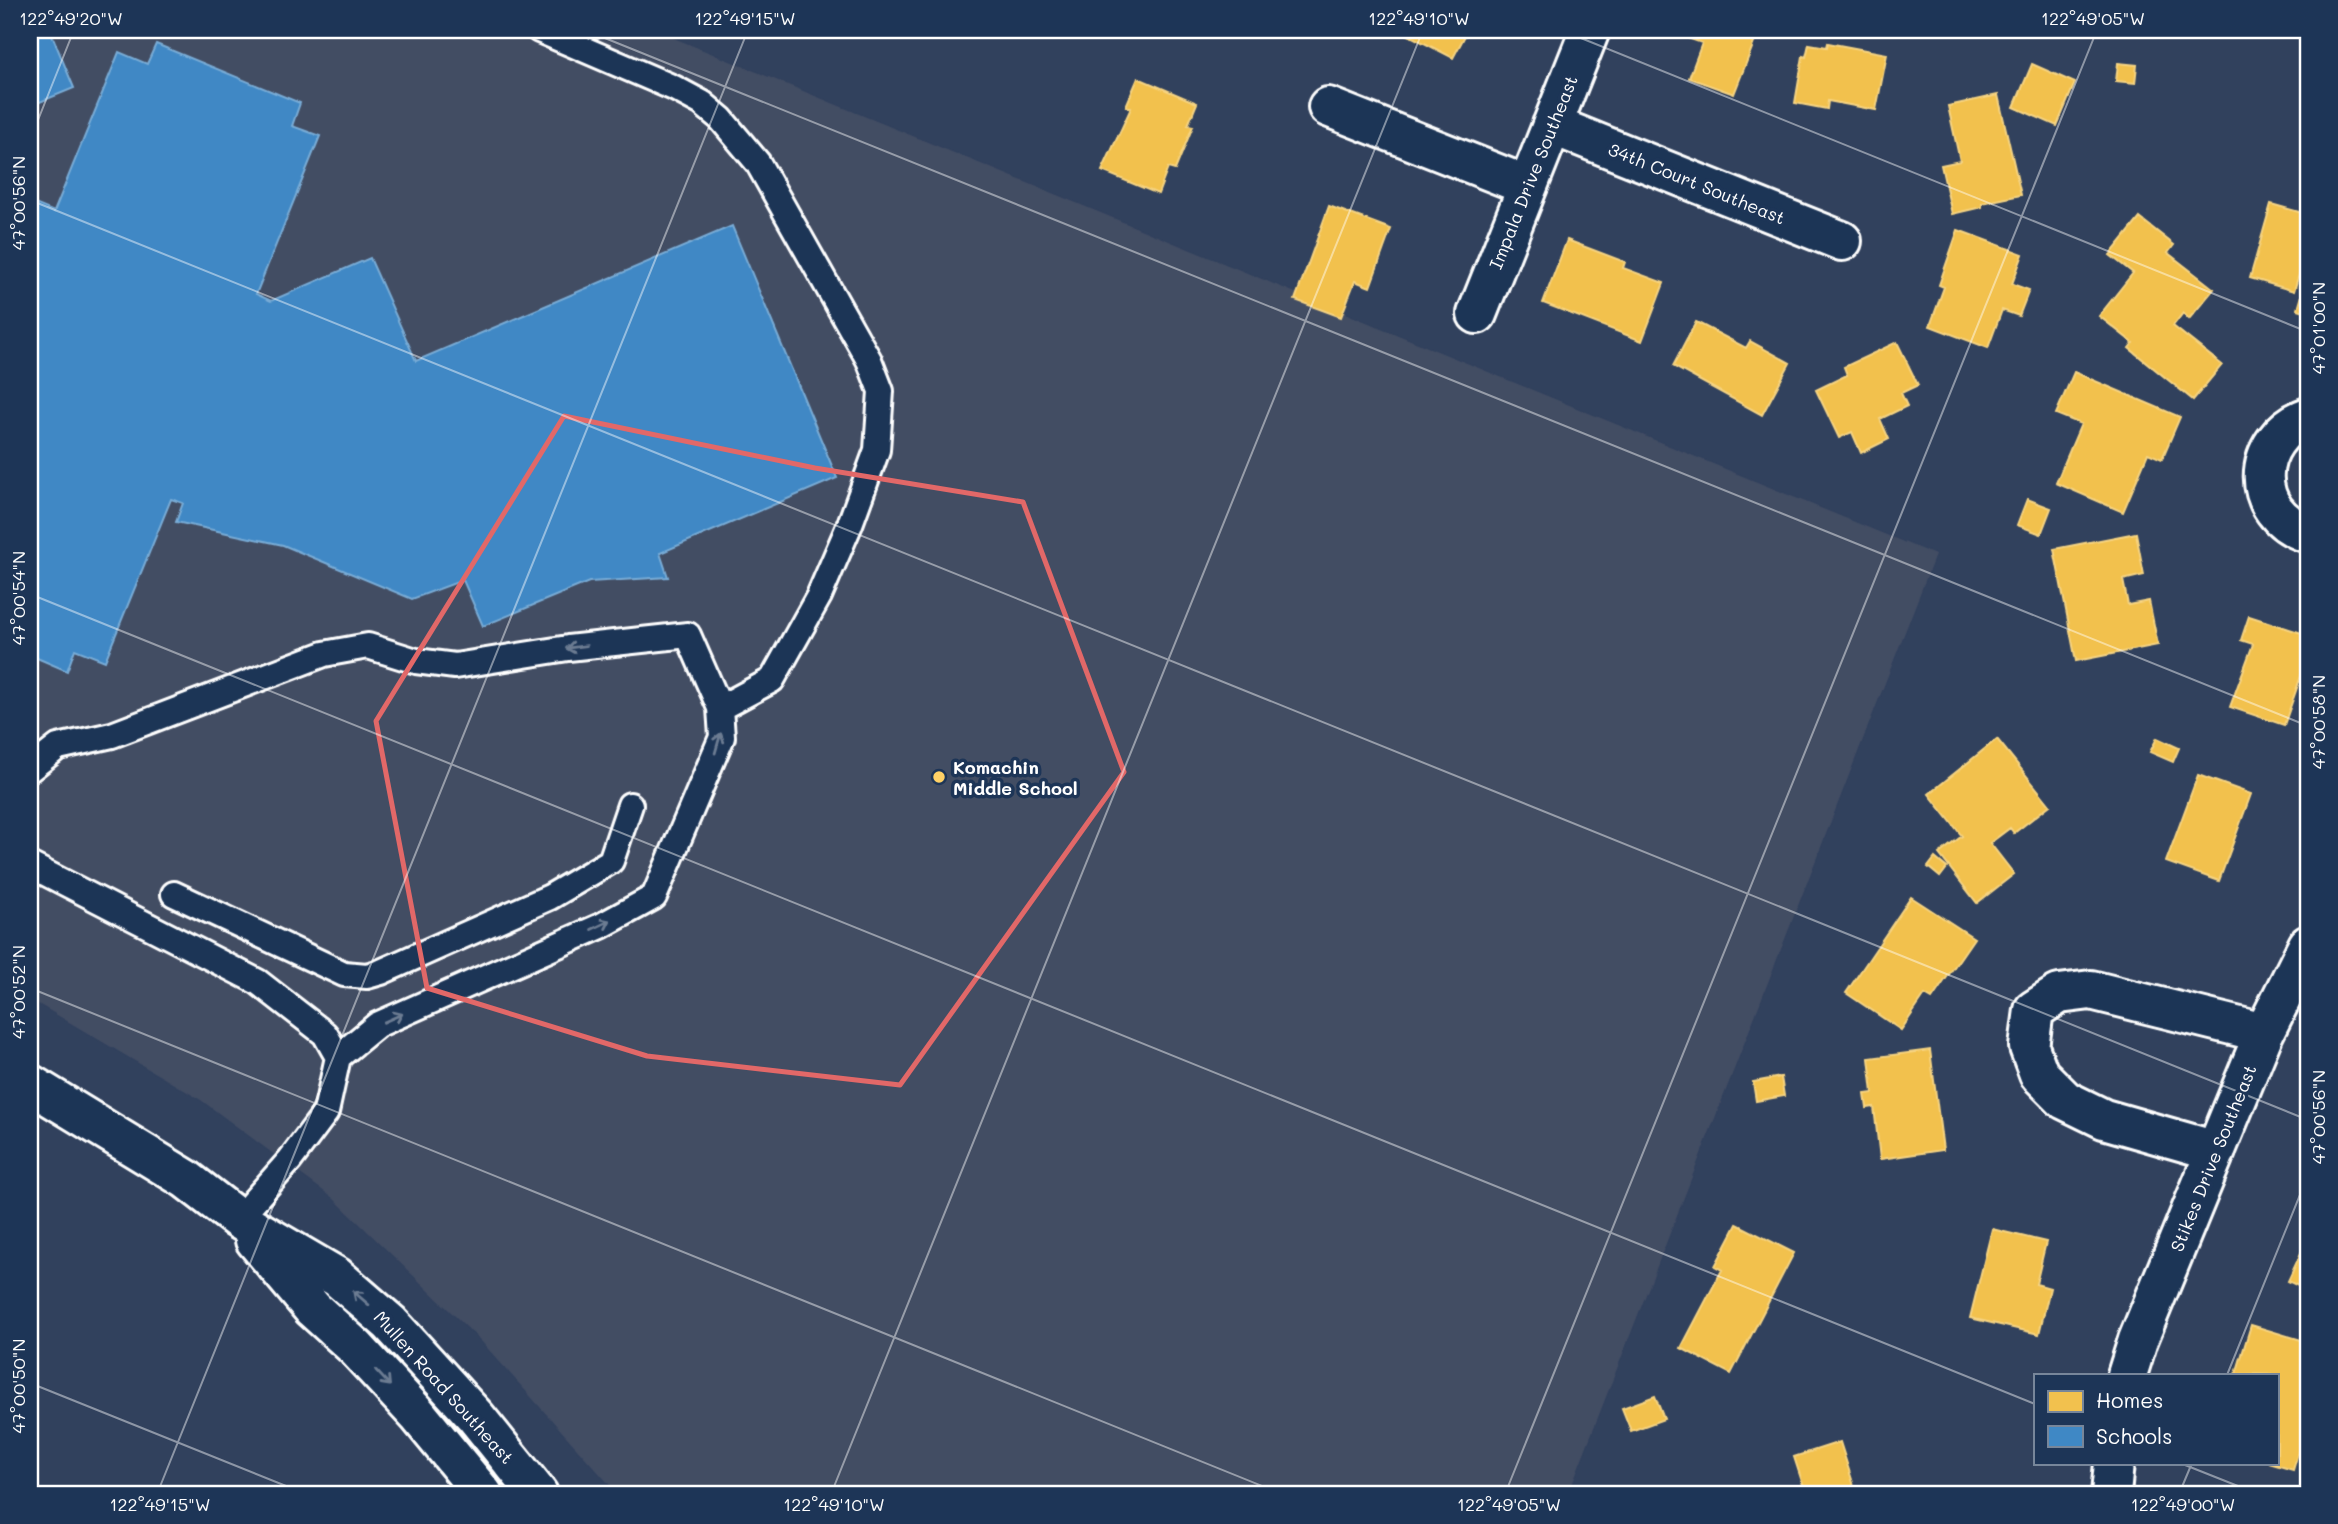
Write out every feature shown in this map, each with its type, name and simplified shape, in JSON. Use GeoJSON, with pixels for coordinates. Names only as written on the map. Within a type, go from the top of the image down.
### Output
{"type":"FeatureCollection","features":[{"type":"Feature","properties":{"kind":"street","name":"Impala Drive Southeast"},"geometry":{"type":"LineString","coordinates":[[1477,314],[1590,30]]}},
{"type":"Feature","properties":{"kind":"street"},"geometry":{"type":"LineString","coordinates":[[1328,107],[1528,186]]}},
{"type":"Feature","properties":{"kind":"street","name":"34th Court Southeast"},"geometry":{"type":"LineString","coordinates":[[1552,125],[1843,240]]}},
{"type":"Feature","properties":{"kind":"street"},"geometry":{"type":"LineString","coordinates":[[2308,416],[2295,421],[2280,433],[2269,448],[2264,467],[2264,485],[2271,504],[2282,519],[2308,533]]}},
{"type":"Feature","properties":{"kind":"street","name":"Stikes Drive Southeast"},"geometry":{"type":"LineString","coordinates":[[2127,1374],[2138,1339],[2264,1033],[2308,945]]}},
{"type":"Feature","properties":{"kind":"street"},"geometry":{"type":"LineString","coordinates":[[2216,1152],[2104,1119],[2065,1101],[2039,1074],[2029,1047],[2034,1010],[2059,994],[2091,990],[2264,1033]]}},
{"type":"Feature","properties":{"kind":"street","name":"Mullen Road Southeast"},"geometry":{"type":"LineString","coordinates":[[30,1084],[186,1179],[238,1219],[337,1277],[390,1323],[476,1417],[538,1494]]}},
{"type":"Feature","properties":{"kind":"street","name":"Mullen Road Southeast"},"geometry":{"type":"LineString","coordinates":[[238,1219],[313,1309],[355,1348],[418,1415],[483,1494]]}},
{"type":"Feature","properties":{"kind":"street"},"geometry":{"type":"LineString","coordinates":[[2111,1494],[2114,1464]]}},
{"type":"Feature","properties":{"kind":"lane"},"geometry":{"type":"LineString","coordinates":[[539,30],[674,88],[702,103],[721,119],[758,163],[869,360],[881,391],[877,450],[850,524],[819,596],[772,680],[720,708]]}},
{"type":"Feature","properties":{"kind":"lane"},"geometry":{"type":"LineString","coordinates":[[30,769],[58,747],[112,735],[324,654],[368,646],[415,660],[455,666],[568,648],[688,635],[720,708],[722,737],[654,898],[601,926],[377,1025],[338,1057],[326,1112],[290,1160],[238,1219]]}},
{"type":"Feature","properties":{"kind":"lane"},"geometry":{"type":"LineString","coordinates":[[174,894],[344,974],[366,976],[382,972],[550,897],[611,861],[630,805]]}},
{"type":"Feature","properties":{"kind":"lane"},"geometry":{"type":"LineString","coordinates":[[30,865],[258,982],[326,1034],[338,1057]]}},
{"type":"Feature","properties":{"kind":"highlighted area"},"geometry":{"type":"Polygon","coordinates":[[[564,416],[815,468],[1023,502],[1124,772],[900,1085],[647,1056],[427,988],[376,721],[564,416]]]}},
{"type":"Feature","properties":{"kind":"shaded area","name":"Komachin Middle School"},"geometry":{"type":"Polygon","coordinates":[[[30,30],[654,30],[1935,555],[1568,1494],[618,1494],[481,1341],[333,1198],[201,1100],[30,999],[30,30]]]}},
{"type":"Feature","properties":{"kind":"building: Homes"},"geometry":{"type":"Polygon","coordinates":[[[1399,30],[1468,30],[1453,58],[1399,30]]]}},
{"type":"Feature","properties":{"kind":"building: Homes"},"geometry":{"type":"Polygon","coordinates":[[[1665,30],[1759,30],[1734,94],[1689,78],[1702,43],[1665,30]]]}},
{"type":"Feature","properties":{"kind":"building: Homes"},"geometry":{"type":"Polygon","coordinates":[[[1828,43],[1887,54],[1876,110],[1828,101],[1827,109],[1795,103],[1803,56],[1806,57],[1809,44],[1827,47],[1828,43]]]}},
{"type":"Feature","properties":{"kind":"building: Homes"},"geometry":{"type":"Polygon","coordinates":[[[2118,63],[2137,65],[2135,83],[2116,81],[2118,63]]]}},
{"type":"Feature","properties":{"kind":"building: Homes"},"geometry":{"type":"Polygon","coordinates":[[[2032,64],[2075,83],[2057,126],[2014,107],[2032,64]]]}},
{"type":"Feature","properties":{"kind":"building: Homes"},"geometry":{"type":"Polygon","coordinates":[[[1138,78],[1197,103],[1188,125],[1193,126],[1175,170],[1168,168],[1158,194],[1102,171],[1131,108],[1126,106],[1138,78]]]}},
{"type":"Feature","properties":{"kind":"building: Homes"},"geometry":{"type":"Polygon","coordinates":[[[1998,95],[2021,195],[1982,203],[1982,207],[1952,214],[1941,165],[1960,161],[1948,106],[1998,95]]]}},
{"type":"Feature","properties":{"kind":"building: Homes"},"geometry":{"type":"Polygon","coordinates":[[[2271,204],[2306,214],[2308,207],[2308,271],[2301,268],[2294,291],[2250,278],[2271,204]]]}},
{"type":"Feature","properties":{"kind":"building: Homes"},"geometry":{"type":"Polygon","coordinates":[[[1329,206],[1391,229],[1370,287],[1355,281],[1341,317],[1295,300],[1329,206]]]}},
{"type":"Feature","properties":{"kind":"building: Homes"},"geometry":{"type":"Polygon","coordinates":[[[2140,218],[2174,245],[2168,253],[2214,289],[2189,319],[2183,313],[2173,326],[2222,365],[2193,400],[2129,348],[2133,343],[2099,316],[2133,273],[2110,255],[2140,218]]]}},
{"type":"Feature","properties":{"kind":"building: Homes"},"geometry":{"type":"Polygon","coordinates":[[[1958,230],[2023,254],[2012,284],[2029,290],[2019,316],[2002,310],[1988,348],[1930,326],[1944,287],[1939,285],[1958,230]]]}},
{"type":"Feature","properties":{"kind":"building: Homes"},"geometry":{"type":"Polygon","coordinates":[[[1567,240],[1625,262],[1623,268],[1664,283],[1642,341],[1543,303],[1567,240]]]}},
{"type":"Feature","properties":{"kind":"building: Homes"},"geometry":{"type":"Polygon","coordinates":[[[2308,275],[2308,312],[2298,309],[2308,275]]]}},
{"type":"Feature","properties":{"kind":"building: Homes"},"geometry":{"type":"Polygon","coordinates":[[[1696,322],[1746,348],[1750,341],[1790,363],[1762,415],[1673,366],[1696,322]]]}},
{"type":"Feature","properties":{"kind":"building: Homes"},"geometry":{"type":"Polygon","coordinates":[[[1897,342],[1918,385],[1901,393],[1907,406],[1880,419],[1889,439],[1861,453],[1852,432],[1839,438],[1816,390],[1847,375],[1844,367],[1897,342]]]}},
{"type":"Feature","properties":{"kind":"building: Homes"},"geometry":{"type":"Polygon","coordinates":[[[2074,372],[2180,417],[2162,459],[2148,453],[2123,512],[2056,483],[2081,424],[2056,414],[2074,372]]]}},
{"type":"Feature","properties":{"kind":"building: Homes"},"geometry":{"type":"Polygon","coordinates":[[[2027,499],[2051,508],[2041,534],[2017,525],[2027,499]]]}},
{"type":"Feature","properties":{"kind":"building: Homes"},"geometry":{"type":"Polygon","coordinates":[[[2136,533],[2144,575],[2123,580],[2128,605],[2149,601],[2158,645],[2076,661],[2054,549],[2136,533]]]}},
{"type":"Feature","properties":{"kind":"building: Homes"},"geometry":{"type":"Polygon","coordinates":[[[2249,616],[2308,635],[2308,656],[2284,725],[2230,707],[2253,644],[2241,640],[2249,616]]]}},
{"type":"Feature","properties":{"kind":"building: Homes"},"geometry":{"type":"Polygon","coordinates":[[[2157,738],[2179,748],[2173,762],[2150,752],[2157,738]]]}},
{"type":"Feature","properties":{"kind":"building: Homes"},"geometry":{"type":"Polygon","coordinates":[[[1997,739],[2050,805],[2014,833],[2010,828],[1990,843],[2014,874],[1977,903],[1939,854],[1962,836],[1929,794],[1997,739]]]}},
{"type":"Feature","properties":{"kind":"building: Homes"},"geometry":{"type":"Polygon","coordinates":[[[2198,775],[2251,794],[2219,881],[2166,862],[2198,775]]]}},
{"type":"Feature","properties":{"kind":"building: Homes"},"geometry":{"type":"Polygon","coordinates":[[[1935,858],[1947,868],[1940,877],[1928,867],[1935,858]]]}},
{"type":"Feature","properties":{"kind":"building: Homes"},"geometry":{"type":"Polygon","coordinates":[[[1911,897],[1974,938],[1932,999],[1925,995],[1901,1030],[1846,993],[1911,897]]]}},
{"type":"Feature","properties":{"kind":"building: Homes"},"geometry":{"type":"Polygon","coordinates":[[[1930,1050],[1943,1150],[1880,1159],[1874,1107],[1867,1108],[1865,1094],[1873,1093],[1869,1058],[1930,1050]]]}},
{"type":"Feature","properties":{"kind":"building: Homes"},"geometry":{"type":"Polygon","coordinates":[[[1781,1077],[1784,1096],[1756,1101],[1753,1082],[1781,1077]]]}},
{"type":"Feature","properties":{"kind":"building: Homes"},"geometry":{"type":"Polygon","coordinates":[[[1737,1224],[1794,1253],[1731,1374],[1681,1348],[1722,1270],[1715,1266],[1737,1224]]]}},
{"type":"Feature","properties":{"kind":"building: Homes"},"geometry":{"type":"Polygon","coordinates":[[[1992,1229],[2046,1242],[2036,1284],[2050,1288],[2039,1334],[1970,1318],[1992,1229]]]}},
{"type":"Feature","properties":{"kind":"building: Homes"},"geometry":{"type":"Polygon","coordinates":[[[2308,1238],[2308,1291],[2288,1281],[2308,1238]]]}},
{"type":"Feature","properties":{"kind":"building: Homes"},"geometry":{"type":"Polygon","coordinates":[[[2251,1325],[2308,1342],[2308,1419],[2293,1470],[2272,1464],[2278,1464],[2278,1374],[2236,1374],[2251,1325]]]}},
{"type":"Feature","properties":{"kind":"building: Homes"},"geometry":{"type":"Polygon","coordinates":[[[1655,1396],[1664,1419],[1631,1431],[1622,1408],[1655,1396]]]}},
{"type":"Feature","properties":{"kind":"building: Homes"},"geometry":{"type":"Polygon","coordinates":[[[1840,1442],[1854,1486],[1826,1494],[1806,1494],[1794,1457],[1840,1442]]]}},
{"type":"Feature","properties":{"kind":"building: Schools"},"geometry":{"type":"Polygon","coordinates":[[[30,30],[50,30],[74,88],[30,106],[30,30]]]}},
{"type":"Feature","properties":{"kind":"building: Schools"},"geometry":{"type":"Polygon","coordinates":[[[156,44],[300,103],[292,126],[320,136],[256,294],[271,301],[370,258],[416,361],[732,226],[837,478],[660,553],[668,577],[589,582],[483,626],[463,580],[412,599],[283,545],[176,522],[183,503],[171,499],[105,661],[75,649],[67,671],[30,655],[30,202],[54,212],[119,52],[147,64],[156,44]]]}},
{"type":"Feature","properties":{"kind":"place","name":"Komachin Middle School"},"geometry":{"type":"Point","coordinates":[939,777]}}]}
